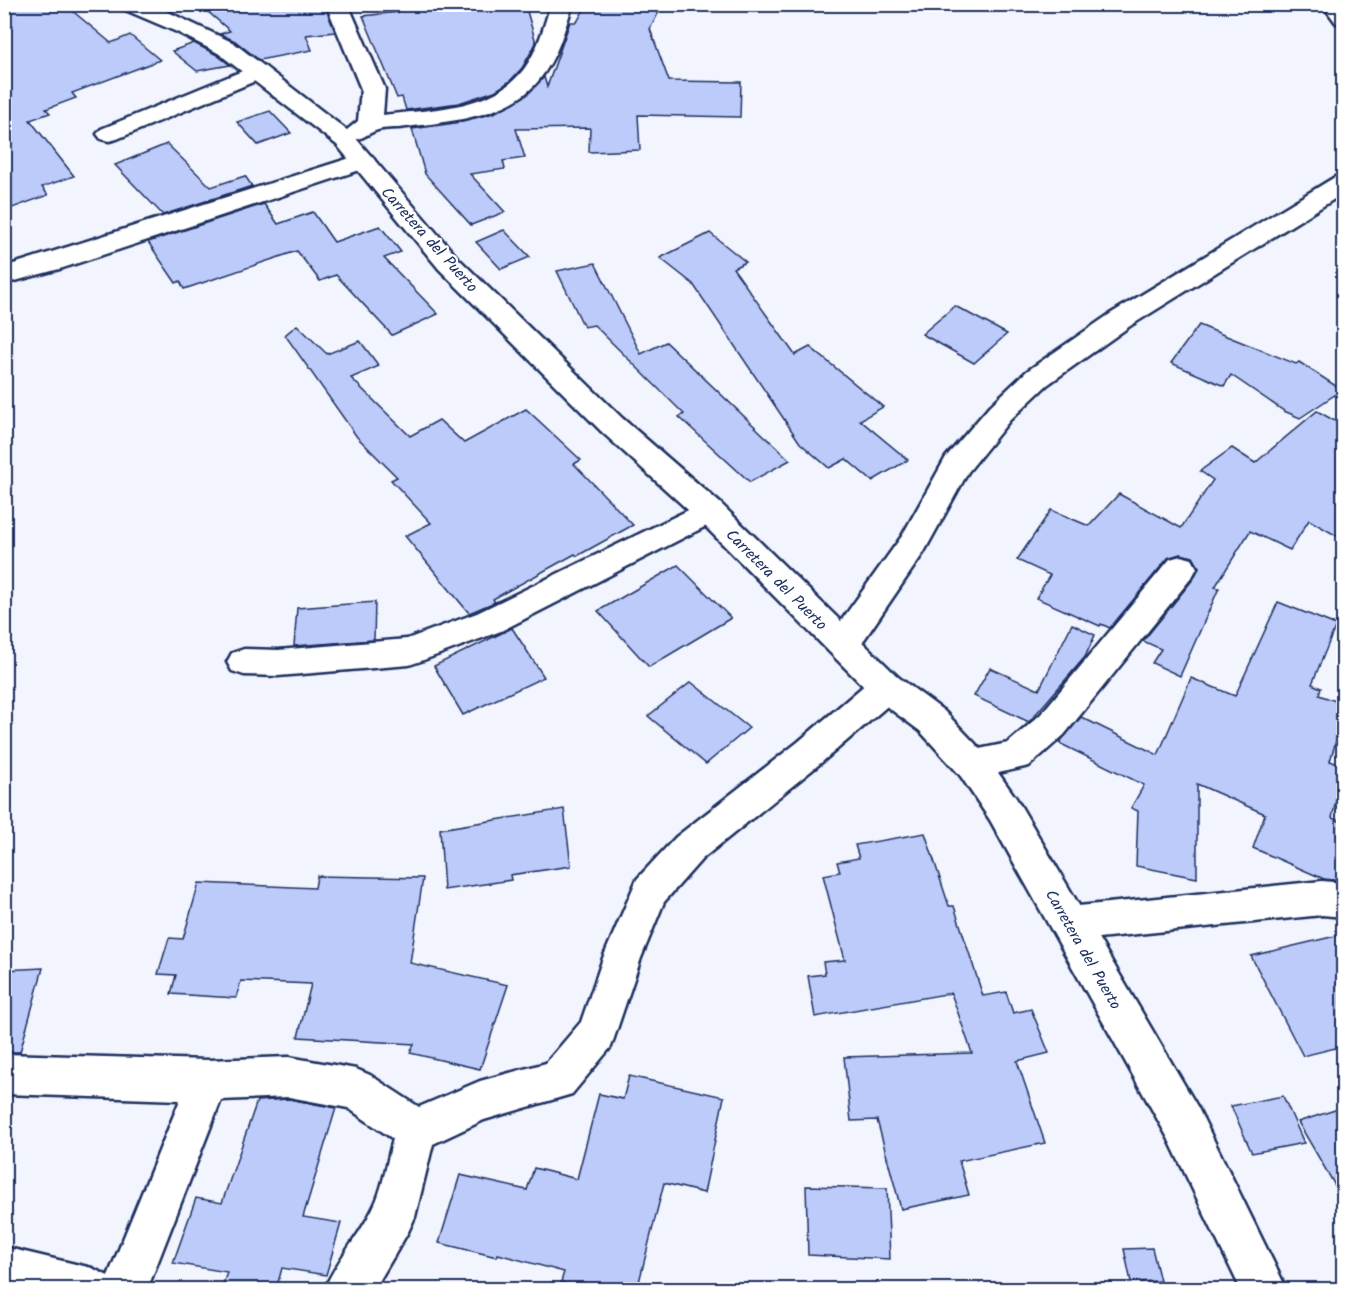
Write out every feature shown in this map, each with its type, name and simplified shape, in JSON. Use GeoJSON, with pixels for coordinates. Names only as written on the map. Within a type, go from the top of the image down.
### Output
{"type":"FeatureCollection","features":[{"type":"Feature","properties":{"kind":"street","name":"Carretera del Puerto"},"geometry":{"type":"LineString","coordinates":[[131,4],[185,27],[226,48],[359,142],[448,263],[612,425],[709,511],[886,687],[932,722],[972,764],[1003,809],[1183,1123],[1265,1290]]}},
{"type":"Feature","properties":{"kind":"street"},"geometry":{"type":"LineString","coordinates":[[338,4],[373,89],[359,142]]}},
{"type":"Feature","properties":{"kind":"street"},"geometry":{"type":"LineString","coordinates":[[4,276],[54,262],[359,142],[498,100],[525,82],[543,55],[562,4]]}},
{"type":"Feature","properties":{"kind":"street"},"geometry":{"type":"LineString","coordinates":[[1332,4],[1344,18]]}},
{"type":"Feature","properties":{"kind":"street"},"geometry":{"type":"LineString","coordinates":[[109,134],[257,72]]}},
{"type":"Feature","properties":{"kind":"street"},"geometry":{"type":"LineString","coordinates":[[843,644],[913,544],[957,465],[1000,413],[1037,378],[1120,320],[1344,182]]}},
{"type":"Feature","properties":{"kind":"street"},"geometry":{"type":"LineString","coordinates":[[244,662],[278,663],[409,652],[489,622],[709,511]]}},
{"type":"Feature","properties":{"kind":"street"},"geometry":{"type":"LineString","coordinates":[[972,764],[1017,756],[1052,725],[1181,568]]}},
{"type":"Feature","properties":{"kind":"street"},"geometry":{"type":"LineString","coordinates":[[416,1130],[480,1101],[558,1080],[597,1033],[622,958],[650,891],[689,848],[810,752],[886,687]]}},
{"type":"Feature","properties":{"kind":"street"},"geometry":{"type":"LineString","coordinates":[[1069,924],[1322,898],[1344,900]]}},
{"type":"Feature","properties":{"kind":"street"},"geometry":{"type":"LineString","coordinates":[[4,1074],[208,1080],[289,1077],[356,1089],[416,1130]]}},
{"type":"Feature","properties":{"kind":"street"},"geometry":{"type":"LineString","coordinates":[[125,1290],[208,1080]]}},
{"type":"Feature","properties":{"kind":"street"},"geometry":{"type":"LineString","coordinates":[[346,1290],[360,1272],[393,1217],[416,1130]]}},
{"type":"Feature","properties":{"kind":"street"},"geometry":{"type":"LineString","coordinates":[[4,1269],[92,1290]]}},
{"type":"Feature","properties":{"kind":"building"},"geometry":{"type":"Polygon","coordinates":[[[4,4],[64,4],[111,43],[130,35],[160,60],[72,93],[76,98],[46,109],[50,113],[30,120],[74,176],[42,187],[48,195],[4,211],[4,4]]]}},
{"type":"Feature","properties":{"kind":"building"},"geometry":{"type":"Polygon","coordinates":[[[199,4],[324,4],[335,32],[306,35],[312,50],[259,60],[235,41],[220,34],[230,31],[199,4]]]}},
{"type":"Feature","properties":{"kind":"building"},"geometry":{"type":"Polygon","coordinates":[[[397,4],[525,4],[536,43],[522,68],[510,81],[495,91],[459,103],[406,110],[402,97],[397,98],[363,16],[398,12],[397,4]]]}},
{"type":"Feature","properties":{"kind":"building"},"geometry":{"type":"Polygon","coordinates":[[[587,4],[663,4],[650,29],[669,81],[741,82],[740,117],[638,115],[640,150],[589,152],[590,128],[516,129],[525,158],[503,161],[505,169],[470,174],[505,212],[471,225],[425,174],[412,129],[455,123],[494,113],[527,95],[544,77],[547,87],[570,22],[577,22],[587,4]]]}},
{"type":"Feature","properties":{"kind":"building"},"geometry":{"type":"Polygon","coordinates":[[[194,43],[230,65],[197,71],[172,51],[194,43]]]}},
{"type":"Feature","properties":{"kind":"building"},"geometry":{"type":"Polygon","coordinates":[[[270,111],[291,133],[258,145],[237,122],[270,111]]]}},
{"type":"Feature","properties":{"kind":"building"},"geometry":{"type":"Polygon","coordinates":[[[167,144],[211,187],[245,176],[252,186],[163,215],[115,165],[167,144]]]}},
{"type":"Feature","properties":{"kind":"building"},"geometry":{"type":"Polygon","coordinates":[[[264,204],[278,224],[313,212],[334,242],[380,226],[401,252],[384,258],[438,314],[392,335],[336,275],[320,281],[297,251],[184,289],[180,281],[176,283],[148,242],[264,204]]]}},
{"type":"Feature","properties":{"kind":"building"},"geometry":{"type":"Polygon","coordinates":[[[504,230],[530,257],[501,269],[476,242],[504,230]]]}},
{"type":"Feature","properties":{"kind":"building"},"geometry":{"type":"Polygon","coordinates":[[[710,233],[746,262],[733,268],[795,355],[810,347],[883,407],[860,420],[908,460],[872,481],[846,459],[829,468],[800,443],[693,284],[660,258],[710,233]]]}},
{"type":"Feature","properties":{"kind":"building"},"geometry":{"type":"Polygon","coordinates":[[[595,263],[641,354],[666,342],[790,460],[750,482],[679,417],[684,414],[594,325],[584,327],[557,271],[595,263]]]}},
{"type":"Feature","properties":{"kind":"building"},"geometry":{"type":"Polygon","coordinates":[[[955,306],[1007,334],[974,363],[922,334],[955,306]]]}},
{"type":"Feature","properties":{"kind":"building"},"geometry":{"type":"Polygon","coordinates":[[[297,325],[327,354],[360,341],[379,366],[351,378],[410,436],[439,420],[464,443],[526,409],[581,460],[574,464],[633,525],[493,599],[495,602],[469,613],[405,536],[431,523],[391,480],[397,477],[357,437],[285,335],[297,325]]]}},
{"type":"Feature","properties":{"kind":"building"},"geometry":{"type":"Polygon","coordinates":[[[1199,325],[1296,364],[1299,362],[1342,390],[1300,418],[1284,411],[1231,375],[1224,386],[1171,363],[1199,325]]]}},
{"type":"Feature","properties":{"kind":"building"},"geometry":{"type":"Polygon","coordinates":[[[1317,411],[1344,426],[1344,540],[1309,520],[1290,550],[1250,531],[1215,587],[1219,588],[1180,676],[1152,663],[1161,649],[1143,641],[1194,578],[1199,567],[1193,557],[1180,554],[1168,558],[1110,628],[1101,624],[1100,626],[1036,598],[1050,575],[1017,560],[1051,510],[1089,526],[1119,494],[1181,528],[1213,480],[1200,471],[1232,448],[1255,463],[1317,411]]]}},
{"type":"Feature","properties":{"kind":"building"},"geometry":{"type":"Polygon","coordinates":[[[678,565],[731,618],[649,667],[598,611],[678,565]]]}},
{"type":"Feature","properties":{"kind":"building"},"geometry":{"type":"Polygon","coordinates":[[[375,602],[374,640],[294,646],[297,608],[375,602]]]}},
{"type":"Feature","properties":{"kind":"building"},"geometry":{"type":"Polygon","coordinates":[[[1278,602],[1336,625],[1312,684],[1321,688],[1319,695],[1344,704],[1344,714],[1330,761],[1344,766],[1332,818],[1344,823],[1344,881],[1324,879],[1253,848],[1265,814],[1197,784],[1197,878],[1136,866],[1138,811],[1131,808],[1144,785],[1059,743],[1081,717],[1158,755],[1191,678],[1235,696],[1278,602]]]}},
{"type":"Feature","properties":{"kind":"building"},"geometry":{"type":"Polygon","coordinates":[[[1072,624],[1095,635],[1085,657],[1029,722],[974,696],[990,668],[1039,690],[1072,624]]]}},
{"type":"Feature","properties":{"kind":"building"},"geometry":{"type":"Polygon","coordinates":[[[512,628],[544,677],[463,715],[434,666],[512,628]]]}},
{"type":"Feature","properties":{"kind":"building"},"geometry":{"type":"Polygon","coordinates":[[[691,682],[749,728],[706,764],[648,716],[691,682]]]}},
{"type":"Feature","properties":{"kind":"building"},"geometry":{"type":"Polygon","coordinates":[[[564,809],[571,866],[510,875],[511,880],[444,890],[440,829],[564,809]]]}},
{"type":"Feature","properties":{"kind":"building"},"geometry":{"type":"Polygon","coordinates":[[[925,833],[949,906],[954,906],[983,996],[1006,992],[1013,1013],[1031,1009],[1049,1053],[1017,1061],[1045,1143],[959,1161],[969,1195],[901,1209],[877,1120],[851,1121],[844,1057],[972,1053],[951,993],[815,1017],[808,976],[825,974],[823,962],[845,960],[823,875],[840,872],[837,862],[859,858],[855,845],[925,833]]]}},
{"type":"Feature","properties":{"kind":"building"},"geometry":{"type":"Polygon","coordinates":[[[317,876],[423,878],[410,963],[508,985],[480,1069],[410,1053],[414,1044],[298,1037],[311,984],[241,981],[236,998],[171,994],[176,975],[158,974],[169,938],[183,939],[199,883],[315,888],[317,876]]]}},
{"type":"Feature","properties":{"kind":"building"},"geometry":{"type":"Polygon","coordinates":[[[1344,934],[1344,1046],[1303,1056],[1251,956],[1344,934]]]}},
{"type":"Feature","properties":{"kind":"building"},"geometry":{"type":"Polygon","coordinates":[[[43,968],[20,1052],[4,1052],[4,970],[43,968]]]}},
{"type":"Feature","properties":{"kind":"building"},"geometry":{"type":"Polygon","coordinates":[[[629,1076],[724,1097],[704,1193],[664,1183],[637,1290],[589,1290],[561,1282],[564,1272],[498,1254],[497,1257],[439,1243],[460,1175],[527,1190],[534,1168],[577,1179],[599,1094],[623,1099],[629,1076]]]}},
{"type":"Feature","properties":{"kind":"building"},"geometry":{"type":"Polygon","coordinates":[[[1283,1096],[1304,1143],[1252,1153],[1231,1106],[1283,1096]]]}},
{"type":"Feature","properties":{"kind":"building"},"geometry":{"type":"Polygon","coordinates":[[[289,1099],[336,1108],[303,1217],[341,1223],[326,1275],[282,1268],[276,1290],[221,1290],[227,1272],[173,1263],[196,1198],[222,1203],[257,1101],[289,1099]]]}},
{"type":"Feature","properties":{"kind":"building"},"geometry":{"type":"Polygon","coordinates":[[[1344,1107],[1344,1201],[1298,1122],[1344,1107]]]}},
{"type":"Feature","properties":{"kind":"building"},"geometry":{"type":"Polygon","coordinates":[[[806,1186],[887,1188],[890,1259],[808,1255],[806,1186]]]}},
{"type":"Feature","properties":{"kind":"building"},"geometry":{"type":"Polygon","coordinates":[[[1152,1248],[1160,1281],[1131,1282],[1124,1249],[1152,1248]]]}}]}
